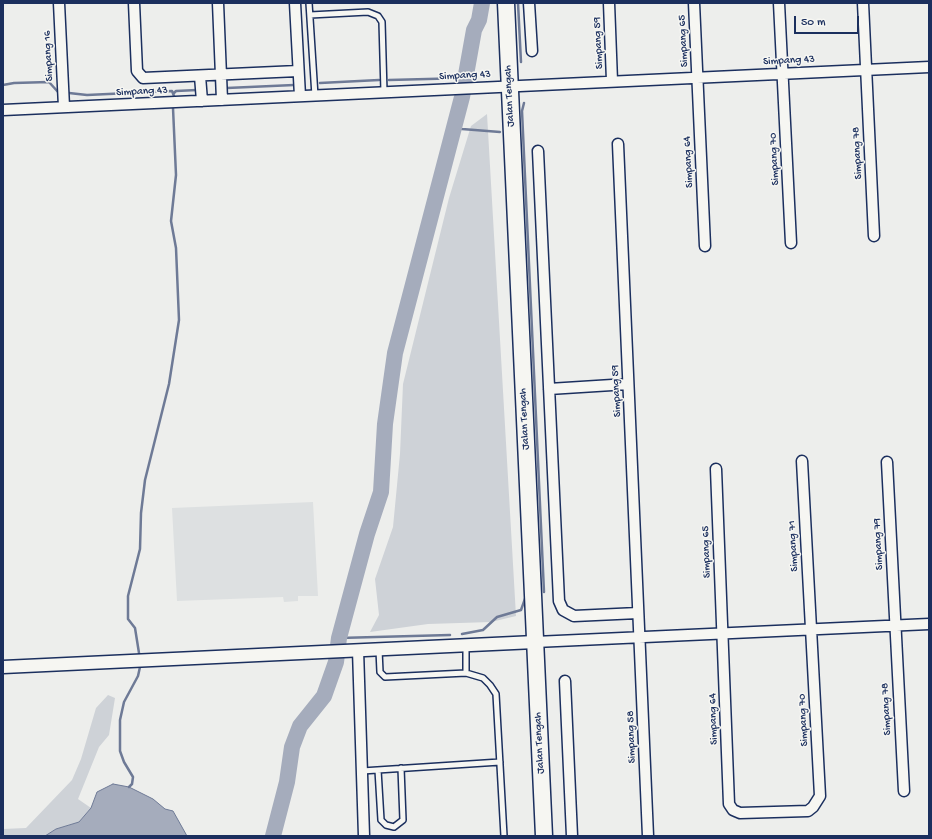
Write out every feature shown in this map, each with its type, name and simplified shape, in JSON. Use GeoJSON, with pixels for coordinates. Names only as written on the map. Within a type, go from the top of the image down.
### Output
{"type":"FeatureCollection","features":[{"type":"Feature","properties":{"kind":"main road","name":"Jalan Tengah"},"geometry":{"type":"LineString","coordinates":[[506,3],[544,836]]}},
{"type":"Feature","properties":{"kind":"street","name":"Simpang 16"},"geometry":{"type":"LineString","coordinates":[[59,3],[64,107]]}},
{"type":"Feature","properties":{"kind":"street"},"geometry":{"type":"LineString","coordinates":[[134,3],[137,71],[140,76],[146,78],[298,71]]}},
{"type":"Feature","properties":{"kind":"street"},"geometry":{"type":"LineString","coordinates":[[218,3],[222,100]]}},
{"type":"Feature","properties":{"kind":"street"},"geometry":{"type":"LineString","coordinates":[[295,3],[300,96]]}},
{"type":"Feature","properties":{"kind":"street"},"geometry":{"type":"LineString","coordinates":[[529,3],[532,51]]}},
{"type":"Feature","properties":{"kind":"street","name":"Simpang 59"},"geometry":{"type":"LineString","coordinates":[[609,3],[612,81]]}},
{"type":"Feature","properties":{"kind":"street","name":"Simpang 65"},"geometry":{"type":"LineString","coordinates":[[694,3],[697,77]]}},
{"type":"Feature","properties":{"kind":"street"},"geometry":{"type":"LineString","coordinates":[[780,3],[783,73]]}},
{"type":"Feature","properties":{"kind":"street"},"geometry":{"type":"LineString","coordinates":[[863,3],[866,70]]}},
{"type":"Feature","properties":{"kind":"street","name":"Simpang 43"},"geometry":{"type":"LineString","coordinates":[[3,110],[929,67]]}},
{"type":"Feature","properties":{"kind":"street","name":"Simpang 78"},"geometry":{"type":"LineString","coordinates":[[866,70],[874,236]]}},
{"type":"Feature","properties":{"kind":"street","name":"Simpang 70"},"geometry":{"type":"LineString","coordinates":[[783,73],[791,243]]}},
{"type":"Feature","properties":{"kind":"street"},"geometry":{"type":"LineString","coordinates":[[200,76],[202,101]]}},
{"type":"Feature","properties":{"kind":"street","name":"Simpang 64"},"geometry":{"type":"LineString","coordinates":[[697,77],[705,246]]}},
{"type":"Feature","properties":{"kind":"street","name":"Simpang 59"},"geometry":{"type":"LineString","coordinates":[[618,144],[639,638]]}},
{"type":"Feature","properties":{"kind":"street"},"geometry":{"type":"LineString","coordinates":[[538,151],[559,601],[563,610],[574,616],[638,613]]}},
{"type":"Feature","properties":{"kind":"street"},"geometry":{"type":"LineString","coordinates":[[549,389],[628,384]]}},
{"type":"Feature","properties":{"kind":"street","name":"Simpang 71"},"geometry":{"type":"LineString","coordinates":[[802,461],[811,630]]}},
{"type":"Feature","properties":{"kind":"street","name":"Simpang 79"},"geometry":{"type":"LineString","coordinates":[[887,462],[895,626]]}},
{"type":"Feature","properties":{"kind":"street","name":"Simpang 65"},"geometry":{"type":"LineString","coordinates":[[716,469],[722,634]]}},
{"type":"Feature","properties":{"kind":"street"},"geometry":{"type":"LineString","coordinates":[[3,667],[929,624]]}},
{"type":"Feature","properties":{"kind":"street","name":"Simpang 78"},"geometry":{"type":"LineString","coordinates":[[895,626],[904,791]]}},
{"type":"Feature","properties":{"kind":"street","name":"Simpang 70"},"geometry":{"type":"LineString","coordinates":[[729,804],[733,810],[740,813],[808,811],[813,807],[820,796],[811,630]]}},
{"type":"Feature","properties":{"kind":"street","name":"Simpang 64"},"geometry":{"type":"LineString","coordinates":[[722,634],[729,804]]}},
{"type":"Feature","properties":{"kind":"street","name":"Simpang 58"},"geometry":{"type":"LineString","coordinates":[[639,638],[648,836]]}},
{"type":"Feature","properties":{"kind":"street"},"geometry":{"type":"LineString","coordinates":[[352,650],[362,771],[364,836]]}},
{"type":"Feature","properties":{"kind":"street"},"geometry":{"type":"LineString","coordinates":[[565,681],[572,836]]}},
{"type":"Feature","properties":{"kind":"lane"},"geometry":{"type":"LineString","coordinates":[[309,3],[315,96]]}},
{"type":"Feature","properties":{"kind":"lane"},"geometry":{"type":"LineString","coordinates":[[310,14],[368,12],[378,16],[382,22],[384,92]]}},
{"type":"Feature","properties":{"kind":"lane"},"geometry":{"type":"LineString","coordinates":[[466,645],[466,673]]}},
{"type":"Feature","properties":{"kind":"lane"},"geometry":{"type":"LineString","coordinates":[[379,649],[380,672],[385,677],[466,673],[483,678],[496,694],[504,836]]}},
{"type":"Feature","properties":{"kind":"lane"},"geometry":{"type":"LineString","coordinates":[[362,771],[500,762]]}},
{"type":"Feature","properties":{"kind":"lane"},"geometry":{"type":"LineString","coordinates":[[378,770],[381,820],[386,825],[394,827],[403,820],[401,768]]}},
{"type":"Feature","properties":{"kind":"shaded area"},"geometry":{"type":"Polygon","coordinates":[[[487,114],[516,616],[491,622],[428,624],[370,632],[379,615],[375,579],[393,527],[400,454],[403,384],[449,198],[471,126],[487,114]]]}},
{"type":"Feature","properties":{"kind":"shaded area"},"geometry":{"type":"Polygon","coordinates":[[[313,502],[318,596],[298,596],[298,601],[284,602],[283,597],[177,601],[172,508],[313,502]]]}},
{"type":"Feature","properties":{"kind":"shaded area"},"geometry":{"type":"Polygon","coordinates":[[[108,695],[115,698],[109,735],[99,747],[78,799],[91,808],[79,822],[56,829],[45,836],[3,836],[3,829],[26,828],[72,780],[81,759],[96,708],[108,695]]]}},
{"type":"Feature","properties":{"kind":"water"},"geometry":{"type":"Polygon","coordinates":[[[113,784],[129,787],[153,799],[165,809],[173,811],[187,836],[45,836],[56,829],[79,822],[91,808],[97,792],[113,784]]]}},
{"type":"Feature","properties":{"kind":"waterway"},"geometry":{"type":"LineString","coordinates":[[273,836],[287,782],[292,747],[300,726],[324,696],[336,662],[339,638],[367,534],[381,492],[385,424],[395,353],[462,97],[474,30],[479,20],[482,3]]}},
{"type":"Feature","properties":{"kind":"waterway"},"geometry":{"type":"LineString","coordinates":[[518,3],[521,62]]}},
{"type":"Feature","properties":{"kind":"waterway"},"geometry":{"type":"LineString","coordinates":[[389,80],[466,78]]}},
{"type":"Feature","properties":{"kind":"waterway"},"geometry":{"type":"LineString","coordinates":[[320,83],[379,80]]}},
{"type":"Feature","properties":{"kind":"waterway"},"geometry":{"type":"LineString","coordinates":[[3,85],[14,83],[49,82],[58,92]]}},
{"type":"Feature","properties":{"kind":"waterway"},"geometry":{"type":"LineString","coordinates":[[227,88],[294,85]]}},
{"type":"Feature","properties":{"kind":"waterway"},"geometry":{"type":"LineString","coordinates":[[174,93],[176,91],[197,90]]}},
{"type":"Feature","properties":{"kind":"waterway"},"geometry":{"type":"LineString","coordinates":[[69,93],[87,95],[172,91],[174,96]]}},
{"type":"Feature","properties":{"kind":"waterway"},"geometry":{"type":"LineString","coordinates":[[524,103],[522,111],[544,592]]}},
{"type":"Feature","properties":{"kind":"waterway"},"geometry":{"type":"LineString","coordinates":[[139,653],[135,628],[128,619],[128,596],[140,549],[141,513],[145,480],[169,384],[179,320],[176,248],[171,221],[176,175],[173,108]]}},
{"type":"Feature","properties":{"kind":"waterway"},"geometry":{"type":"LineString","coordinates":[[453,127],[500,132]]}},
{"type":"Feature","properties":{"kind":"waterway"},"geometry":{"type":"LineString","coordinates":[[462,634],[483,630],[497,617],[521,610],[526,596]]}},
{"type":"Feature","properties":{"kind":"waterway"},"geometry":{"type":"LineString","coordinates":[[339,638],[450,635]]}},
{"type":"Feature","properties":{"kind":"waterway"},"geometry":{"type":"LineString","coordinates":[[129,787],[132,784],[133,777],[124,762],[120,751],[120,720],[124,702],[138,676],[140,667]]}}]}
